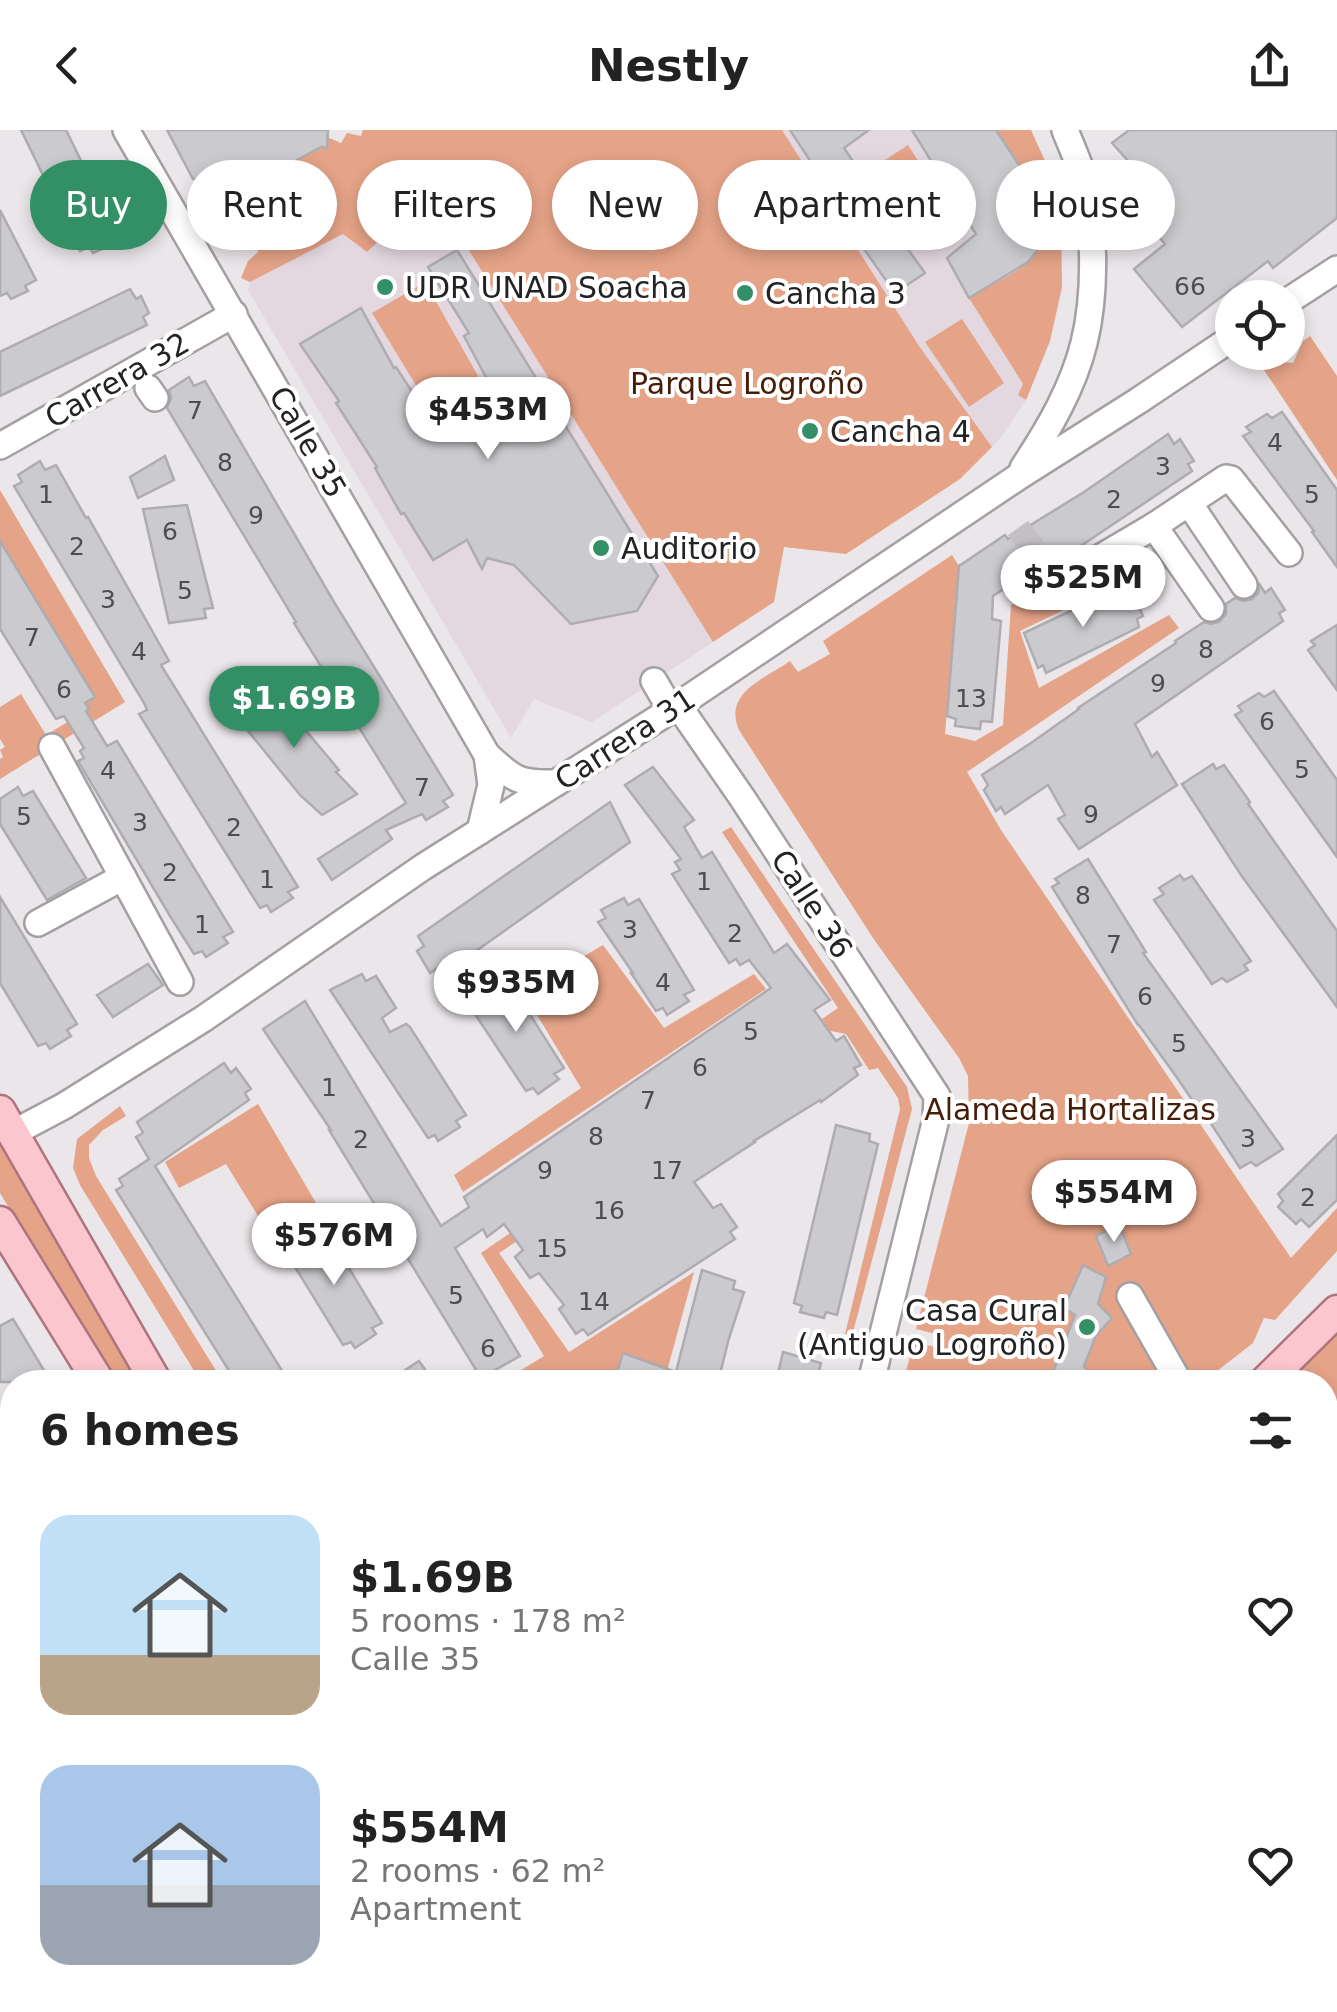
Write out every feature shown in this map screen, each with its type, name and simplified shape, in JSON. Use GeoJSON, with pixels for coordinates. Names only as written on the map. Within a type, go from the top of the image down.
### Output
{"type":"FeatureCollection","features":[{"type":"Feature","properties":{"kind":"main road"},"geometry":{"type":"LineString","coordinates":[[6,1122],[149,1370]]}},
{"type":"Feature","properties":{"kind":"main road"},"geometry":{"type":"LineString","coordinates":[[0,1222],[92,1370]]}},
{"type":"Feature","properties":{"kind":"main road"},"geometry":{"type":"LineString","coordinates":[[1277,1370],[1337,1310]]}},
{"type":"Feature","properties":{"kind":"street","name":"Calle 35"},"geometry":{"type":"LineString","coordinates":[[126,130],[488,755],[510,776],[530,784],[556,783]]}},
{"type":"Feature","properties":{"kind":"street"},"geometry":{"type":"LineString","coordinates":[[1018,477],[1047,432],[1075,370],[1087,324],[1092,243],[1084,180],[1065,130]]}},
{"type":"Feature","properties":{"kind":"street"},"geometry":{"type":"LineString","coordinates":[[1305,290],[1337,269]]}},
{"type":"Feature","properties":{"kind":"street","name":"Carrera 32"},"geometry":{"type":"LineString","coordinates":[[0,446],[145,381],[234,314]]}},
{"type":"Feature","properties":{"kind":"street","name":"Carrera 31"},"geometry":{"type":"LineString","coordinates":[[6,1122],[64,1106],[203,1019],[423,867],[674,708],[1215,349]]}},
{"type":"Feature","properties":{"kind":"street"},"geometry":{"type":"LineString","coordinates":[[1042,561],[1052,573],[1069,576],[1226,478],[1231,479],[1289,552]]}},
{"type":"Feature","properties":{"kind":"street"},"geometry":{"type":"LineString","coordinates":[[1188,504],[1244,584]]}},
{"type":"Feature","properties":{"kind":"street"},"geometry":{"type":"LineString","coordinates":[[1154,526],[1211,608]]}},
{"type":"Feature","properties":{"kind":"street","name":"Calle 36"},"geometry":{"type":"LineString","coordinates":[[654,681],[743,799],[933,1088],[938,1106],[874,1370]]}},
{"type":"Feature","properties":{"kind":"street"},"geometry":{"type":"LineString","coordinates":[[52,747],[180,982]]}},
{"type":"Feature","properties":{"kind":"street"},"geometry":{"type":"LineString","coordinates":[[480,831],[491,785],[488,755]]}},
{"type":"Feature","properties":{"kind":"street"},"geometry":{"type":"LineString","coordinates":[[38,923],[122,877]]}},
{"type":"Feature","properties":{"kind":"street"},"geometry":{"type":"LineString","coordinates":[[1130,1296],[1172,1370]]}},
{"type":"Feature","properties":{"kind":"shaded area"},"geometry":{"type":"Polygon","coordinates":[[[782,130],[1031,130],[1045,160],[996,160],[996,250],[1061,250],[1062,287],[1050,341],[1026,400],[992,447],[919,346],[858,250],[976,250],[976,160],[801,160],[782,130]]]}},
{"type":"Feature","properties":{"kind":"shaded area"},"geometry":{"type":"Polygon","coordinates":[[[343,234],[357,244],[357,250],[469,250],[713,642],[592,722],[534,699],[511,738],[248,290],[250,282],[312,250],[337,250],[337,237],[343,234]]]}},
{"type":"Feature","properties":{"kind":"green space","name":"Parque Logroño"},"geometry":{"type":"Polygon","coordinates":[[[363,130],[782,130],[801,160],[718,160],[718,250],[858,250],[919,346],[992,447],[960,479],[846,554],[784,547],[774,602],[713,642],[469,250],[532,250],[532,160],[357,160],[357,244],[343,234],[337,237],[337,160],[290,160],[327,137],[341,143],[347,133],[361,136],[363,130]]]}},
{"type":"Feature","properties":{"kind":"green space"},"geometry":{"type":"Polygon","coordinates":[[[996,130],[1031,130],[1045,160],[1016,160],[996,130]]]}},
{"type":"Feature","properties":{"kind":"green space"},"geometry":{"type":"Polygon","coordinates":[[[908,145],[918,160],[885,160],[908,145]]]}},
{"type":"Feature","properties":{"kind":"green space","name":"Parque Logroño"},"geometry":{"type":"Polygon","coordinates":[[[312,250],[250,282],[241,278],[248,261],[258,252],[312,250]]]}},
{"type":"Feature","properties":{"kind":"green space"},"geometry":{"type":"Polygon","coordinates":[[[1037,250],[1061,250],[1062,287],[1050,341],[1026,400],[1018,395],[1023,384],[969,298],[1029,261],[1037,250]]]}},
{"type":"Feature","properties":{"kind":"green space"},"geometry":{"type":"Polygon","coordinates":[[[425,282],[478,376],[428,405],[372,313],[425,282]]]}},
{"type":"Feature","properties":{"kind":"green space"},"geometry":{"type":"Polygon","coordinates":[[[962,319],[1004,383],[969,407],[925,342],[962,319]]]}},
{"type":"Feature","properties":{"kind":"green space"},"geometry":{"type":"Polygon","coordinates":[[[1310,336],[1337,376],[1337,480],[1264,370],[1305,370],[1305,340],[1310,336]]]}},
{"type":"Feature","properties":{"kind":"green space"},"geometry":{"type":"Polygon","coordinates":[[[0,490],[125,702],[0,779],[0,750],[5,747],[0,739],[0,707],[21,694],[46,735],[89,709],[85,703],[94,697],[73,661],[62,665],[62,644],[10,557],[0,561],[0,490]]]}},
{"type":"Feature","properties":{"kind":"green space","name":"Alameda Hortalizas"},"geometry":{"type":"Polygon","coordinates":[[[1129,554],[1141,573],[1020,631],[1039,688],[1169,615],[1179,628],[967,772],[1001,830],[1291,1258],[1337,1208],[1337,1251],[1275,1320],[1264,1318],[1253,1343],[1218,1370],[906,1370],[914,1342],[940,1348],[944,1336],[916,1329],[969,1123],[968,1076],[873,938],[739,730],[737,706],[749,688],[790,661],[798,672],[830,654],[823,641],[952,555],[959,566],[945,734],[975,741],[1003,725],[1011,605],[1048,585],[1069,587],[1129,554]]]}},
{"type":"Feature","properties":{"kind":"green space"},"geometry":{"type":"Polygon","coordinates":[[[731,827],[907,1087],[912,1109],[852,1336],[845,1334],[900,1109],[898,1098],[878,1068],[869,1070],[846,1034],[831,1031],[499,1253],[569,1352],[694,1272],[667,1370],[521,1370],[544,1356],[481,1253],[838,1008],[722,832],[731,827]]]}},
{"type":"Feature","properties":{"kind":"green space"},"geometry":{"type":"Polygon","coordinates":[[[603,945],[664,1028],[754,974],[766,989],[463,1192],[454,1175],[581,1088],[522,990],[526,988],[562,1008],[593,972],[581,958],[603,945]]]}},
{"type":"Feature","properties":{"kind":"green space"},"geometry":{"type":"Polygon","coordinates":[[[258,1104],[326,1220],[279,1250],[226,1164],[179,1188],[165,1162],[258,1104]]]}},
{"type":"Feature","properties":{"kind":"green space"},"geometry":{"type":"Polygon","coordinates":[[[120,1106],[126,1116],[103,1130],[89,1145],[89,1158],[96,1176],[216,1370],[194,1370],[80,1185],[73,1168],[77,1139],[120,1106]]]}},
{"type":"Feature","properties":{"kind":"green space"},"geometry":{"type":"Polygon","coordinates":[[[0,1136],[134,1370],[108,1370],[0,1193],[0,1136]]]}},
{"type":"Feature","properties":{"kind":"green space"},"geometry":{"type":"Polygon","coordinates":[[[1337,1333],[1337,1370],[1297,1370],[1337,1333]]]}},
{"type":"Feature","properties":{"kind":"building"},"geometry":{"type":"Polygon","coordinates":[[[21,130],[66,130],[81,160],[36,160],[21,130]]]}},
{"type":"Feature","properties":{"kind":"building"},"geometry":{"type":"Polygon","coordinates":[[[167,130],[328,130],[327,148],[321,147],[297,160],[187,160],[187,168],[167,130]]]}},
{"type":"Feature","properties":{"kind":"building"},"geometry":{"type":"Polygon","coordinates":[[[790,130],[869,130],[844,148],[852,160],[810,160],[790,130]]]}},
{"type":"Feature","properties":{"kind":"building"},"geometry":{"type":"Polygon","coordinates":[[[912,130],[996,130],[1016,160],[996,160],[996,250],[1038,250],[1028,262],[969,298],[947,258],[957,250],[976,250],[976,160],[930,160],[912,130]]]}},
{"type":"Feature","properties":{"kind":"building"},"geometry":{"type":"Polygon","coordinates":[[[1129,130],[1337,130],[1337,218],[1273,268],[1268,261],[1243,280],[1215,280],[1215,302],[1182,327],[1134,269],[1158,250],[1175,250],[1175,160],[1127,160],[1112,143],[1129,130]]]}},
{"type":"Feature","properties":{"kind":"building"},"geometry":{"type":"Polygon","coordinates":[[[0,210],[36,280],[25,286],[28,291],[11,299],[7,293],[0,296],[0,210]]]}},
{"type":"Feature","properties":{"kind":"building"},"geometry":{"type":"Polygon","coordinates":[[[457,250],[658,576],[637,611],[571,624],[514,565],[487,558],[482,569],[467,540],[433,560],[404,513],[401,514],[377,467],[336,403],[339,401],[300,344],[361,308],[394,368],[429,418],[489,383],[464,336],[469,333],[428,267],[457,250]]]}},
{"type":"Feature","properties":{"kind":"building"},"geometry":{"type":"Polygon","coordinates":[[[865,250],[908,250],[925,273],[895,293],[865,250]]]}},
{"type":"Feature","properties":{"kind":"building"},"geometry":{"type":"Polygon","coordinates":[[[130,289],[136,299],[141,296],[149,313],[143,317],[147,325],[0,396],[0,352],[130,289]]]}},
{"type":"Feature","properties":{"kind":"building"},"geometry":{"type":"Polygon","coordinates":[[[189,377],[194,386],[205,381],[453,795],[443,801],[448,807],[426,820],[422,814],[386,830],[392,839],[332,880],[318,859],[406,803],[167,408],[169,390],[189,377]]]}},
{"type":"Feature","properties":{"kind":"building"},"geometry":{"type":"Polygon","coordinates":[[[1282,412],[1337,490],[1337,567],[1243,436],[1251,432],[1246,427],[1267,414],[1272,418],[1282,412]]]}},
{"type":"Feature","properties":{"kind":"building"},"geometry":{"type":"Polygon","coordinates":[[[1168,434],[1174,444],[1180,439],[1194,461],[1188,464],[1192,471],[1063,558],[1047,546],[1032,548],[1027,556],[1029,571],[1006,587],[1004,584],[1004,589],[993,596],[992,619],[1001,621],[992,722],[981,721],[980,729],[955,726],[956,719],[947,716],[959,566],[1005,535],[1008,539],[1084,492],[1168,434]]]}},
{"type":"Feature","properties":{"kind":"building"},"geometry":{"type":"Polygon","coordinates":[[[165,456],[174,480],[138,498],[130,477],[165,456]]]}},
{"type":"Feature","properties":{"kind":"building"},"geometry":{"type":"Polygon","coordinates":[[[40,461],[45,470],[56,465],[88,517],[169,661],[161,665],[298,887],[288,892],[293,898],[271,912],[267,905],[260,908],[139,714],[147,710],[144,703],[14,486],[22,482],[18,475],[40,461]]]}},
{"type":"Feature","properties":{"kind":"building"},"geometry":{"type":"Polygon","coordinates":[[[187,505],[213,608],[204,609],[206,618],[169,623],[143,509],[187,505]]]}},
{"type":"Feature","properties":{"kind":"building"},"geometry":{"type":"Polygon","coordinates":[[[0,541],[95,697],[85,703],[89,709],[86,711],[107,746],[117,741],[233,932],[223,937],[228,943],[206,957],[202,951],[194,954],[170,916],[78,761],[84,758],[80,751],[84,748],[64,716],[56,719],[0,629],[0,541]]]}},
{"type":"Feature","properties":{"kind":"building"},"geometry":{"type":"Polygon","coordinates":[[[1260,585],[1265,593],[1271,588],[1285,610],[1279,613],[1283,621],[1135,724],[1152,757],[1157,752],[1177,785],[1079,849],[1058,819],[1065,815],[1048,785],[1005,814],[1001,807],[996,811],[984,790],[988,785],[982,775],[1204,622],[1219,622],[1226,614],[1226,604],[1235,598],[1252,599],[1260,585]]]}},
{"type":"Feature","properties":{"kind":"building"},"geometry":{"type":"Polygon","coordinates":[[[1121,587],[1125,597],[1132,593],[1143,616],[1137,619],[1139,627],[1046,673],[1043,665],[1038,668],[1024,633],[1121,587]]]}},
{"type":"Feature","properties":{"kind":"building"},"geometry":{"type":"Polygon","coordinates":[[[1337,625],[1337,690],[1308,650],[1315,645],[1311,641],[1337,625]]]}},
{"type":"Feature","properties":{"kind":"building"},"geometry":{"type":"Polygon","coordinates":[[[260,687],[264,693],[271,689],[357,794],[322,815],[300,795],[236,716],[245,709],[240,704],[260,687]]]}},
{"type":"Feature","properties":{"kind":"building"},"geometry":{"type":"Polygon","coordinates":[[[1274,691],[1337,780],[1337,857],[1235,715],[1242,711],[1238,706],[1259,693],[1264,697],[1274,691]]]}},
{"type":"Feature","properties":{"kind":"building"},"geometry":{"type":"Polygon","coordinates":[[[1213,764],[1216,769],[1224,765],[1337,931],[1337,1007],[1241,875],[1182,784],[1213,764]]]}},
{"type":"Feature","properties":{"kind":"building"},"geometry":{"type":"Polygon","coordinates":[[[653,767],[694,820],[684,827],[702,858],[712,852],[774,953],[787,944],[830,1000],[814,1010],[836,1041],[844,1036],[861,1065],[854,1068],[858,1075],[821,1102],[694,1182],[713,1208],[721,1204],[737,1227],[730,1232],[735,1239],[588,1335],[583,1329],[576,1334],[559,1309],[564,1305],[539,1273],[530,1278],[515,1257],[523,1250],[504,1224],[487,1237],[483,1229],[455,1248],[520,1356],[495,1370],[476,1370],[331,1130],[263,1029],[305,1001],[441,1226],[469,1207],[464,1197],[771,988],[749,960],[740,965],[736,959],[729,963],[672,874],[680,870],[675,862],[681,859],[625,785],[653,767]]]}},
{"type":"Feature","properties":{"kind":"building"},"geometry":{"type":"Polygon","coordinates":[[[18,787],[23,796],[33,791],[86,878],[47,900],[0,824],[0,799],[18,787]]]}},
{"type":"Feature","properties":{"kind":"building"},"geometry":{"type":"Polygon","coordinates":[[[610,802],[630,842],[442,975],[438,968],[430,973],[417,951],[424,946],[418,936],[610,802]]]}},
{"type":"Feature","properties":{"kind":"building"},"geometry":{"type":"Polygon","coordinates":[[[1088,859],[1146,952],[1143,953],[1283,1149],[1256,1166],[1251,1162],[1240,1168],[1138,1025],[1052,887],[1059,883],[1055,879],[1088,859]]]}},
{"type":"Feature","properties":{"kind":"building"},"geometry":{"type":"Polygon","coordinates":[[[1180,875],[1184,880],[1192,876],[1251,961],[1244,965],[1248,970],[1227,982],[1222,978],[1212,984],[1154,900],[1164,894],[1159,888],[1180,875]]]}},
{"type":"Feature","properties":{"kind":"building"},"geometry":{"type":"Polygon","coordinates":[[[0,897],[77,1024],[67,1030],[71,1036],[50,1049],[46,1043],[38,1046],[0,983],[0,897]]]}},
{"type":"Feature","properties":{"kind":"building"},"geometry":{"type":"Polygon","coordinates":[[[624,898],[628,905],[639,899],[694,990],[684,995],[689,1001],[667,1015],[663,1008],[656,1011],[598,922],[606,918],[601,910],[624,898]]]}},
{"type":"Feature","properties":{"kind":"building"},"geometry":{"type":"Polygon","coordinates":[[[148,964],[163,985],[113,1017],[97,995],[148,964]]]}},
{"type":"Feature","properties":{"kind":"building"},"geometry":{"type":"Polygon","coordinates":[[[362,974],[366,981],[376,976],[396,1008],[382,1018],[390,1032],[406,1024],[410,1027],[466,1115],[456,1121],[460,1127],[438,1141],[435,1135],[428,1138],[330,990],[362,974]]]}},
{"type":"Feature","properties":{"kind":"building"},"geometry":{"type":"Polygon","coordinates":[[[493,978],[497,985],[508,980],[564,1068],[554,1074],[559,1079],[538,1094],[533,1088],[526,1091],[467,1002],[475,998],[470,990],[493,978]]]}},
{"type":"Feature","properties":{"kind":"building"},"geometry":{"type":"Polygon","coordinates":[[[224,1063],[231,1073],[236,1068],[251,1089],[245,1093],[249,1100],[155,1166],[282,1370],[228,1370],[116,1190],[123,1186],[119,1179],[149,1159],[136,1137],[143,1133],[137,1122],[224,1063]]]}},
{"type":"Feature","properties":{"kind":"building"},"geometry":{"type":"Polygon","coordinates":[[[836,1125],[870,1134],[869,1141],[878,1144],[837,1315],[826,1312],[824,1318],[800,1312],[802,1306],[794,1303],[836,1125]]]}},
{"type":"Feature","properties":{"kind":"building"},"geometry":{"type":"Polygon","coordinates":[[[1337,1135],[1337,1200],[1309,1227],[1301,1219],[1296,1224],[1278,1207],[1283,1201],[1278,1194],[1337,1135]]]}},
{"type":"Feature","properties":{"kind":"building"},"geometry":{"type":"Polygon","coordinates":[[[1119,1224],[1131,1254],[1108,1266],[1096,1236],[1119,1224]]]}},
{"type":"Feature","properties":{"kind":"building"},"geometry":{"type":"Polygon","coordinates":[[[311,1228],[318,1238],[328,1233],[382,1323],[372,1328],[376,1334],[355,1348],[351,1342],[343,1345],[287,1254],[295,1250],[291,1243],[311,1228]]]}},
{"type":"Feature","properties":{"kind":"building","name":"Casa Cural (Antiguo Logroño)"},"geometry":{"type":"Polygon","coordinates":[[[1083,1265],[1106,1277],[1098,1304],[1112,1318],[1096,1336],[1084,1366],[1087,1370],[1054,1370],[1075,1315],[1064,1308],[1083,1265]]]}},
{"type":"Feature","properties":{"kind":"building"},"geometry":{"type":"Polygon","coordinates":[[[702,1270],[735,1281],[733,1289],[744,1292],[721,1370],[677,1370],[702,1270]]]}},
{"type":"Feature","properties":{"kind":"building"},"geometry":{"type":"Polygon","coordinates":[[[13,1319],[44,1370],[0,1370],[0,1326],[13,1319]]]}},
{"type":"Feature","properties":{"kind":"building"},"geometry":{"type":"Polygon","coordinates":[[[783,1352],[821,1363],[819,1370],[779,1370],[783,1352]]]}},
{"type":"Feature","properties":{"kind":"building"},"geometry":{"type":"Polygon","coordinates":[[[623,1353],[670,1370],[618,1370],[623,1353]]]}},
{"type":"Feature","properties":{"kind":"building"},"geometry":{"type":"Polygon","coordinates":[[[419,1361],[425,1370],[405,1370],[419,1361]]]}},
{"type":"Feature","properties":{"kind":"tunnel"},"geometry":{"type":"LineString","coordinates":[[1018,528],[1042,561]]}},
{"type":"Feature","properties":{"kind":"place","name":"UDR UNAD Soacha"},"geometry":{"type":"Point","coordinates":[385,287]}},
{"type":"Feature","properties":{"kind":"place","name":"Cancha 3"},"geometry":{"type":"Point","coordinates":[745,293]}},
{"type":"Feature","properties":{"kind":"place","name":"Cancha 4"},"geometry":{"type":"Point","coordinates":[810,431]}},
{"type":"Feature","properties":{"kind":"place","name":"Auditorio"},"geometry":{"type":"Point","coordinates":[601,548]}},
{"type":"Feature","properties":{"kind":"place","name":"Casa Cural (Antiguo Logroño)"},"geometry":{"type":"Point","coordinates":[1087,1327]}}]}
